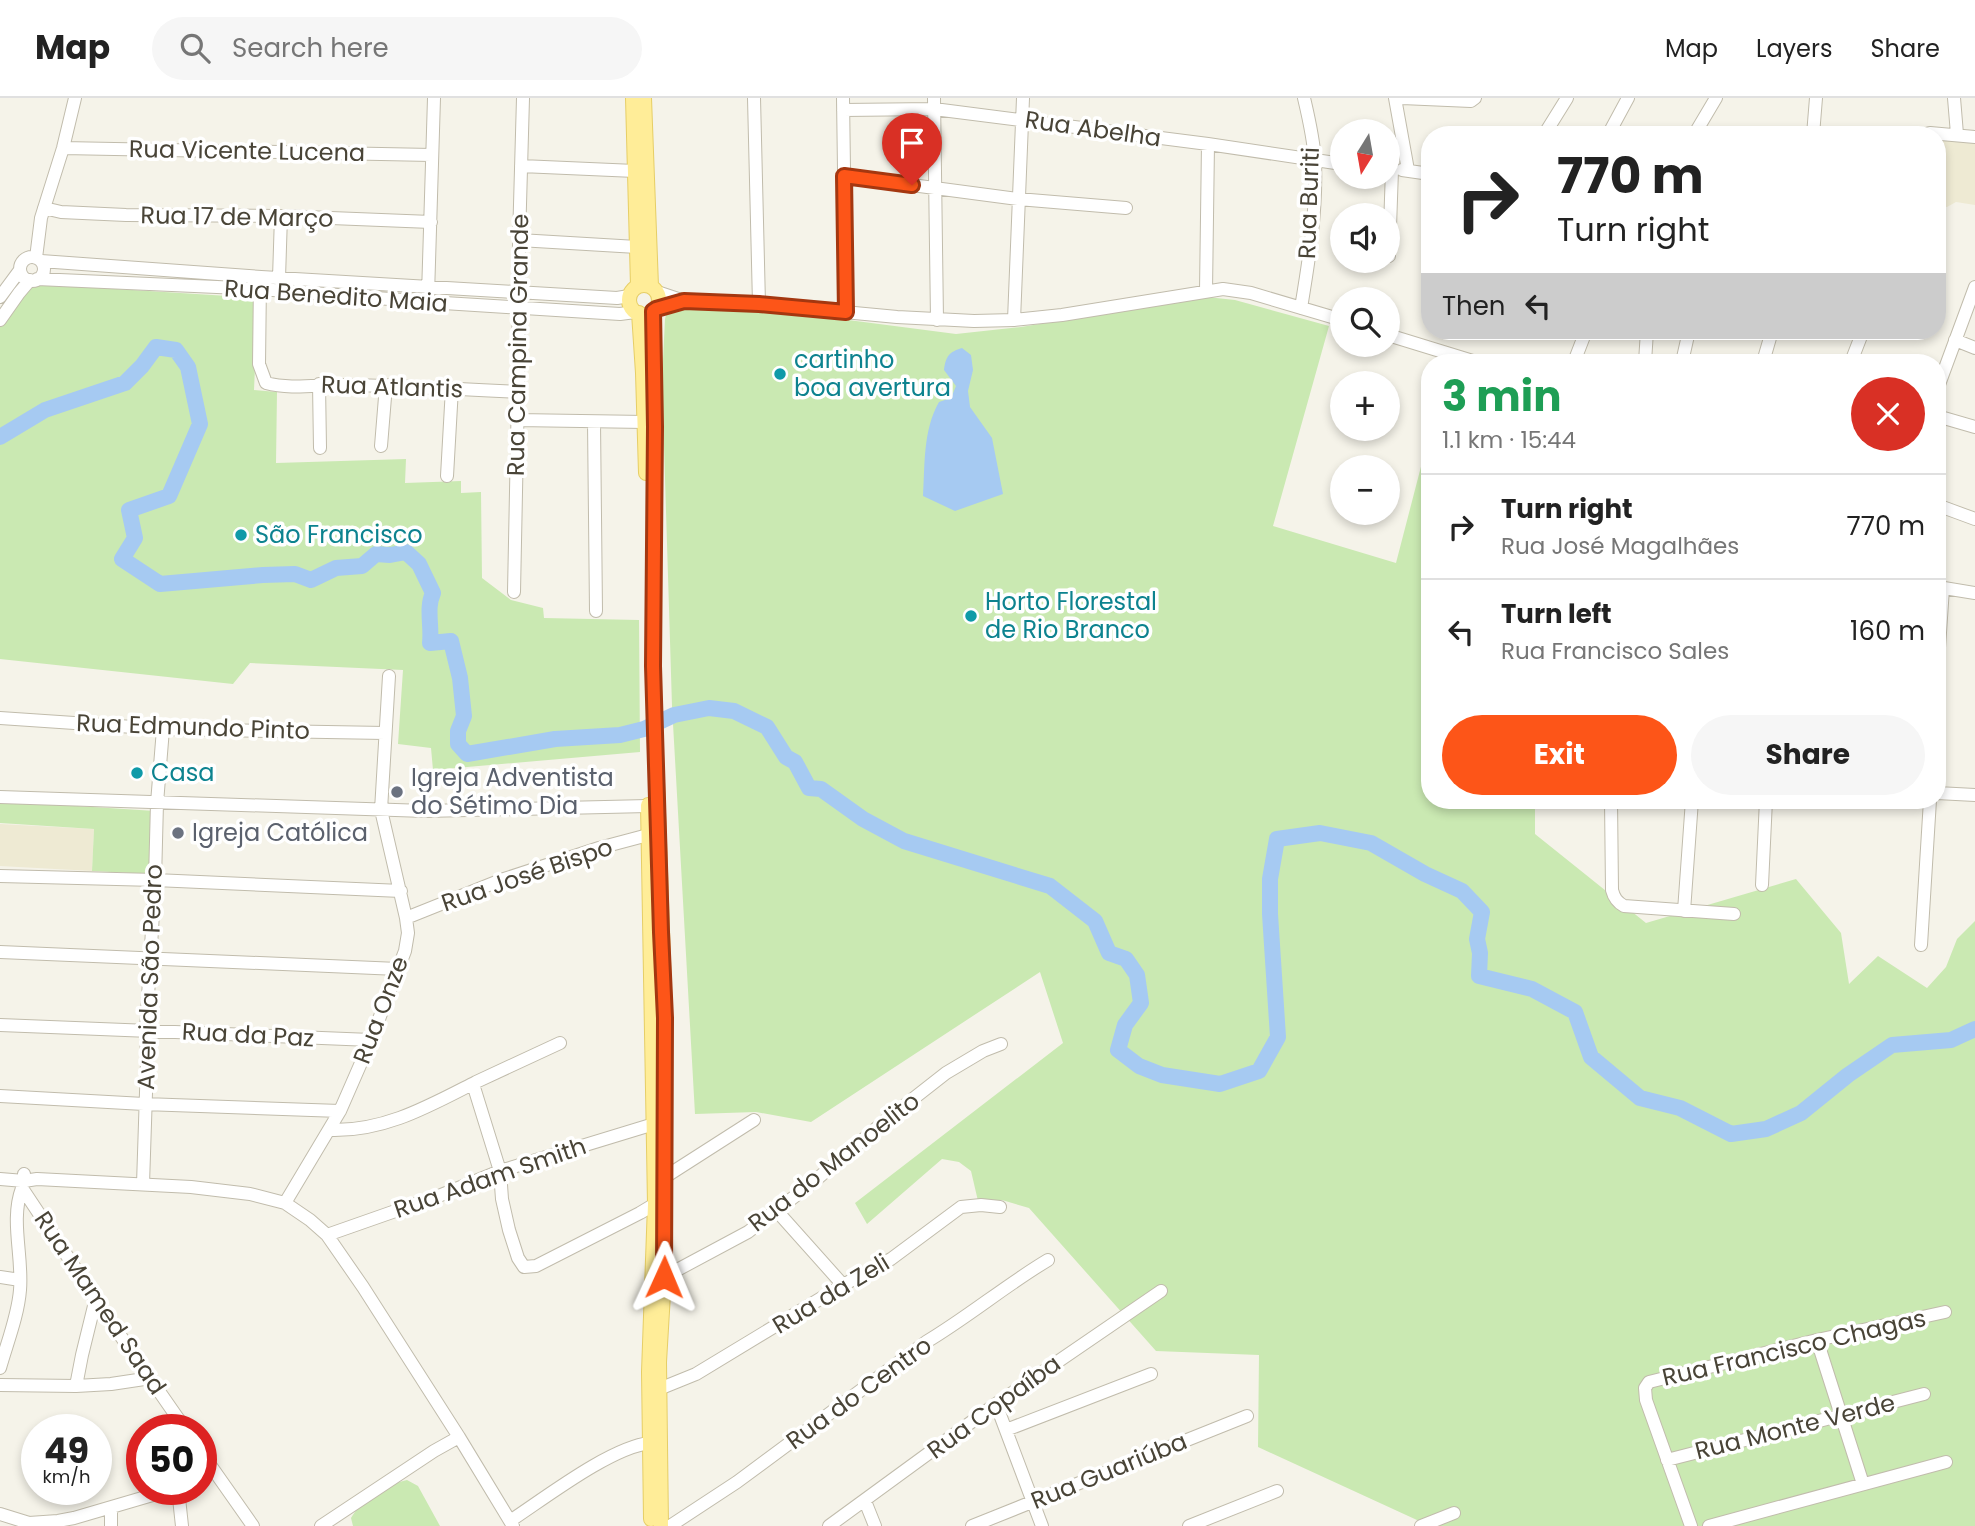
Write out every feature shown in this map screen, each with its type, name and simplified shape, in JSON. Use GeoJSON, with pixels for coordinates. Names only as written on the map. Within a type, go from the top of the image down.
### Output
{"type":"FeatureCollection","features":[{"type":"Feature","properties":{"kind":"main road"},"geometry":{"type":"LineString","coordinates":[[633,98],[637,247],[644,290],[659,300],[646,311],[645,422],[651,733],[665,1018],[664,1277],[659,1362],[661,1526]]}},
{"type":"Feature","properties":{"kind":"main road"},"geometry":{"type":"LineString","coordinates":[[644,98],[644,290],[631,308],[646,311]]}},
{"type":"Feature","properties":{"kind":"main road"},"geometry":{"type":"LineString","coordinates":[[646,311],[655,427],[650,666]]}},
{"type":"Feature","properties":{"kind":"main road"},"geometry":{"type":"LineString","coordinates":[[651,733],[648,835],[654,1124],[649,1372],[652,1526]]}},
{"type":"Feature","properties":{"kind":"street"},"geometry":{"type":"LineString","coordinates":[[34,279],[23,276],[30,262],[75,98]]}},
{"type":"Feature","properties":{"kind":"street"},"geometry":{"type":"LineString","coordinates":[[428,302],[434,98]]}},
{"type":"Feature","properties":{"kind":"street","name":"Rua Campina Grande"},"geometry":{"type":"LineString","coordinates":[[514,592],[523,98]]}},
{"type":"Feature","properties":{"kind":"street"},"geometry":{"type":"LineString","coordinates":[[754,98],[759,304]]}},
{"type":"Feature","properties":{"kind":"street"},"geometry":{"type":"LineString","coordinates":[[1014,320],[1024,98]]}},
{"type":"Feature","properties":{"kind":"street","name":"Rua Buriti"},"geometry":{"type":"LineString","coordinates":[[1301,307],[1309,262],[1315,160],[1304,98]]}},
{"type":"Feature","properties":{"kind":"street"},"geometry":{"type":"LineString","coordinates":[[1395,98],[1408,170]]}},
{"type":"Feature","properties":{"kind":"street"},"geometry":{"type":"LineString","coordinates":[[1402,98],[1471,101],[1475,98]]}},
{"type":"Feature","properties":{"kind":"street"},"geometry":{"type":"LineString","coordinates":[[1550,126],[1567,98]]}},
{"type":"Feature","properties":{"kind":"street"},"geometry":{"type":"LineString","coordinates":[[1613,126],[1628,98]]}},
{"type":"Feature","properties":{"kind":"street"},"geometry":{"type":"LineString","coordinates":[[1700,126],[1716,98]]}},
{"type":"Feature","properties":{"kind":"street"},"geometry":{"type":"LineString","coordinates":[[1814,126],[1816,98]]}},
{"type":"Feature","properties":{"kind":"street"},"geometry":{"type":"LineString","coordinates":[[1954,98],[1957,134]]}},
{"type":"Feature","properties":{"kind":"street"},"geometry":{"type":"LineString","coordinates":[[843,104],[846,312]]}},
{"type":"Feature","properties":{"kind":"street","name":"Rua Abelha"},"geometry":{"type":"LineString","coordinates":[[843,104],[934,104],[1023,120],[1330,162]]}},
{"type":"Feature","properties":{"kind":"street"},"geometry":{"type":"LineString","coordinates":[[934,104],[937,320]]}},
{"type":"Feature","properties":{"kind":"street"},"geometry":{"type":"LineString","coordinates":[[1946,134],[1975,136]]}},
{"type":"Feature","properties":{"kind":"street"},"geometry":{"type":"LineString","coordinates":[[1206,290],[1208,144]]}},
{"type":"Feature","properties":{"kind":"street","name":"Rua Vicente Lucena"},"geometry":{"type":"LineString","coordinates":[[63,148],[432,155]]}},
{"type":"Feature","properties":{"kind":"street"},"geometry":{"type":"LineString","coordinates":[[521,166],[635,171]]}},
{"type":"Feature","properties":{"kind":"street"},"geometry":{"type":"LineString","coordinates":[[1400,170],[1421,172]]}},
{"type":"Feature","properties":{"kind":"street"},"geometry":{"type":"LineString","coordinates":[[844,176],[1018,199],[1126,208]]}},
{"type":"Feature","properties":{"kind":"street","name":"Rua 17 de Março"},"geometry":{"type":"LineString","coordinates":[[43,213],[281,216],[431,222]]}},
{"type":"Feature","properties":{"kind":"street"},"geometry":{"type":"LineString","coordinates":[[279,278],[281,216]]}},
{"type":"Feature","properties":{"kind":"street"},"geometry":{"type":"LineString","coordinates":[[519,240],[637,247]]}},
{"type":"Feature","properties":{"kind":"street"},"geometry":{"type":"LineString","coordinates":[[0,320],[19,293],[43,273],[44,269],[30,262]]}},
{"type":"Feature","properties":{"kind":"street"},"geometry":{"type":"LineString","coordinates":[[0,297],[4,282],[30,262]]}},
{"type":"Feature","properties":{"kind":"street","name":"Rua Benedito Maia"},"geometry":{"type":"LineString","coordinates":[[30,262],[260,283],[428,302],[518,308],[620,314],[646,311],[684,301]]}},
{"type":"Feature","properties":{"kind":"street","name":"Rua Benedito Maia"},"geometry":{"type":"LineString","coordinates":[[34,279],[260,283],[279,278],[617,298],[644,290],[684,301]]}},
{"type":"Feature","properties":{"kind":"street","name":"Rua Atlantis"},"geometry":{"type":"LineString","coordinates":[[260,283],[259,364],[266,383],[290,386],[319,384],[518,392]]}},
{"type":"Feature","properties":{"kind":"street"},"geometry":{"type":"LineString","coordinates":[[1946,365],[1975,287]]}},
{"type":"Feature","properties":{"kind":"street"},"geometry":{"type":"LineString","coordinates":[[684,301],[759,304],[974,321],[1062,316],[1223,289],[1330,316]]}},
{"type":"Feature","properties":{"kind":"street"},"geometry":{"type":"LineString","coordinates":[[1400,339],[1450,354]]}},
{"type":"Feature","properties":{"kind":"street"},"geometry":{"type":"LineString","coordinates":[[1955,340],[1975,348]]}},
{"type":"Feature","properties":{"kind":"street"},"geometry":{"type":"LineString","coordinates":[[319,384],[320,448]]}},
{"type":"Feature","properties":{"kind":"street"},"geometry":{"type":"LineString","coordinates":[[381,446],[386,386]]}},
{"type":"Feature","properties":{"kind":"street"},"geometry":{"type":"LineString","coordinates":[[447,476],[452,388]]}},
{"type":"Feature","properties":{"kind":"street"},"geometry":{"type":"LineString","coordinates":[[1946,419],[1975,427]]}},
{"type":"Feature","properties":{"kind":"street"},"geometry":{"type":"LineString","coordinates":[[517,420],[645,422]]}},
{"type":"Feature","properties":{"kind":"street"},"geometry":{"type":"LineString","coordinates":[[594,422],[596,611]]}},
{"type":"Feature","properties":{"kind":"street"},"geometry":{"type":"LineString","coordinates":[[1946,508],[1975,519]]}},
{"type":"Feature","properties":{"kind":"street"},"geometry":{"type":"LineString","coordinates":[[1946,588],[1975,593]]}},
{"type":"Feature","properties":{"kind":"street","name":"Rua Onze"},"geometry":{"type":"LineString","coordinates":[[285,1203],[340,1111],[371,1040],[407,942],[407,918],[382,810],[389,676]]}},
{"type":"Feature","properties":{"kind":"street","name":"Rua Edmundo Pinto"},"geometry":{"type":"LineString","coordinates":[[0,718],[163,729],[385,733]]}},
{"type":"Feature","properties":{"kind":"street","name":"Avenida São Pedro"},"geometry":{"type":"LineString","coordinates":[[143,1184],[146,1030],[163,729]]}},
{"type":"Feature","properties":{"kind":"street"},"geometry":{"type":"LineString","coordinates":[[1946,793],[1975,795]]}},
{"type":"Feature","properties":{"kind":"street"},"geometry":{"type":"LineString","coordinates":[[0,797],[425,811],[648,807]]}},
{"type":"Feature","properties":{"kind":"street"},"geometry":{"type":"LineString","coordinates":[[1611,809],[1614,897],[1625,906],[1734,914]]}},
{"type":"Feature","properties":{"kind":"street"},"geometry":{"type":"LineString","coordinates":[[1684,911],[1691,809]]}},
{"type":"Feature","properties":{"kind":"street"},"geometry":{"type":"LineString","coordinates":[[1762,885],[1766,809]]}},
{"type":"Feature","properties":{"kind":"street"},"geometry":{"type":"LineString","coordinates":[[1921,945],[1929,809]]}},
{"type":"Feature","properties":{"kind":"street","name":"Rua José Bispo"},"geometry":{"type":"LineString","coordinates":[[407,918],[501,880],[648,835]]}},
{"type":"Feature","properties":{"kind":"street"},"geometry":{"type":"LineString","coordinates":[[0,876],[401,891]]}},
{"type":"Feature","properties":{"kind":"street"},"geometry":{"type":"LineString","coordinates":[[0,951],[398,969]]}},
{"type":"Feature","properties":{"kind":"street","name":"Rua da Paz"},"geometry":{"type":"LineString","coordinates":[[0,1025],[371,1040]]}},
{"type":"Feature","properties":{"kind":"street"},"geometry":{"type":"LineString","coordinates":[[329,1130],[365,1129],[393,1121],[446,1099],[559,1043]]}},
{"type":"Feature","properties":{"kind":"street","name":"Rua do Manoelito"},"geometry":{"type":"LineString","coordinates":[[664,1277],[748,1232],[946,1073],[983,1051],[1001,1044]]}},
{"type":"Feature","properties":{"kind":"street"},"geometry":{"type":"LineString","coordinates":[[473,1084],[500,1171],[504,1209],[518,1258],[524,1267],[536,1266],[640,1213],[654,1203]]}},
{"type":"Feature","properties":{"kind":"street"},"geometry":{"type":"LineString","coordinates":[[0,1096],[340,1111]]}},
{"type":"Feature","properties":{"kind":"street"},"geometry":{"type":"LineString","coordinates":[[665,1177],[754,1120]]}},
{"type":"Feature","properties":{"kind":"street","name":"Rua Adam Smith"},"geometry":{"type":"LineString","coordinates":[[327,1236],[500,1171],[654,1124]]}},
{"type":"Feature","properties":{"kind":"street"},"geometry":{"type":"LineString","coordinates":[[0,1171],[23,1181]]}},
{"type":"Feature","properties":{"kind":"street"},"geometry":{"type":"LineString","coordinates":[[0,1179],[191,1187],[250,1194],[285,1203],[327,1236],[363,1287],[511,1523],[605,1460],[634,1446],[650,1443]]}},
{"type":"Feature","properties":{"kind":"street"},"geometry":{"type":"LineString","coordinates":[[0,1368],[18,1303],[20,1280],[17,1205],[23,1181]]}},
{"type":"Feature","properties":{"kind":"street","name":"Rua Mamed Saad"},"geometry":{"type":"LineString","coordinates":[[23,1181],[113,1325],[175,1414]]}},
{"type":"Feature","properties":{"kind":"street","name":"Rua da Zeli"},"geometry":{"type":"LineString","coordinates":[[660,1390],[696,1374],[891,1259],[961,1207],[1000,1207]]}},
{"type":"Feature","properties":{"kind":"street"},"geometry":{"type":"LineString","coordinates":[[776,1210],[844,1285]]}},
{"type":"Feature","properties":{"kind":"street","name":"Rua do Centro"},"geometry":{"type":"LineString","coordinates":[[670,1526],[748,1475],[916,1349],[1048,1260]]}},
{"type":"Feature","properties":{"kind":"street"},"geometry":{"type":"LineString","coordinates":[[0,1276],[20,1280]]}},
{"type":"Feature","properties":{"kind":"street","name":"Rua Copaíba"},"geometry":{"type":"LineString","coordinates":[[829,1526],[996,1404],[1161,1291]]}},
{"type":"Feature","properties":{"kind":"street"},"geometry":{"type":"LineString","coordinates":[[76,1386],[96,1298]]}},
{"type":"Feature","properties":{"kind":"street","name":"Rua Francisco Chagas"},"geometry":{"type":"LineString","coordinates":[[1667,1460],[1646,1400],[1645,1388],[1649,1382],[1817,1340],[1945,1312]]}},
{"type":"Feature","properties":{"kind":"street"},"geometry":{"type":"LineString","coordinates":[[1817,1340],[1863,1484]]}},
{"type":"Feature","properties":{"kind":"street"},"geometry":{"type":"LineString","coordinates":[[1006,1430],[1152,1374]]}},
{"type":"Feature","properties":{"kind":"street"},"geometry":{"type":"LineString","coordinates":[[0,1385],[76,1386],[151,1378]]}},
{"type":"Feature","properties":{"kind":"street","name":"Rua Monte Verde"},"geometry":{"type":"LineString","coordinates":[[1667,1460],[1924,1394]]}},
{"type":"Feature","properties":{"kind":"street"},"geometry":{"type":"LineString","coordinates":[[996,1404],[1042,1526]]}},
{"type":"Feature","properties":{"kind":"street","name":"Rua Guariúba"},"geometry":{"type":"LineString","coordinates":[[972,1526],[1247,1416]]}},
{"type":"Feature","properties":{"kind":"street"},"geometry":{"type":"LineString","coordinates":[[321,1526],[459,1437]]}},
{"type":"Feature","properties":{"kind":"street"},"geometry":{"type":"LineString","coordinates":[[1667,1460],[1691,1526]]}},
{"type":"Feature","properties":{"kind":"street"},"geometry":{"type":"LineString","coordinates":[[1709,1526],[1946,1462]]}},
{"type":"Feature","properties":{"kind":"street"},"geometry":{"type":"LineString","coordinates":[[217,1475],[253,1526]]}},
{"type":"Feature","properties":{"kind":"street"},"geometry":{"type":"LineString","coordinates":[[1189,1526],[1277,1491]]}},
{"type":"Feature","properties":{"kind":"street"},"geometry":{"type":"LineString","coordinates":[[865,1501],[875,1526]]}},
{"type":"Feature","properties":{"kind":"street"},"geometry":{"type":"LineString","coordinates":[[0,1514],[29,1524],[58,1521],[126,1503]]}},
{"type":"Feature","properties":{"kind":"street"},"geometry":{"type":"LineString","coordinates":[[180,1505],[183,1526]]}},
{"type":"Feature","properties":{"kind":"street"},"geometry":{"type":"LineString","coordinates":[[111,1507],[111,1526]]}},
{"type":"Feature","properties":{"kind":"street"},"geometry":{"type":"LineString","coordinates":[[1422,1526],[1454,1513]]}},
{"type":"Feature","properties":{"kind":"shaded area"},"geometry":{"type":"Polygon","coordinates":[[[1946,137],[1975,141],[1975,205],[1956,202],[1947,207],[1946,137]]]}},
{"type":"Feature","properties":{"kind":"shaded area"},"geometry":{"type":"Polygon","coordinates":[[[0,824],[94,829],[92,871],[0,866],[0,824]]]}},
{"type":"Feature","properties":{"kind":"green space","name":"São Francisco"},"geometry":{"type":"Polygon","coordinates":[[[37,284],[258,298],[254,390],[277,392],[276,463],[406,459],[405,483],[461,481],[461,493],[481,492],[482,578],[511,600],[543,608],[544,618],[639,620],[640,752],[433,770],[431,748],[398,744],[403,670],[250,663],[233,684],[0,659],[0,327],[20,297],[37,284]]]}},
{"type":"Feature","properties":{"kind":"green space"},"geometry":{"type":"Polygon","coordinates":[[[1207,297],[1235,300],[1329,326],[1273,526],[1396,563],[1421,467],[1421,809],[1535,809],[1535,834],[1646,923],[1796,879],[1841,933],[1849,984],[1878,956],[1927,988],[1946,967],[1957,939],[1975,921],[1975,1526],[1430,1526],[1258,1447],[1259,1355],[1156,1351],[1029,1208],[1002,1200],[978,1201],[971,1171],[959,1162],[942,1159],[867,1224],[855,1203],[1063,1043],[1040,972],[811,1122],[756,1112],[695,1114],[672,706],[662,381],[667,311],[673,306],[779,311],[956,334],[1021,327],[1207,297]]]}},
{"type":"Feature","properties":{"kind":"green space"},"geometry":{"type":"Polygon","coordinates":[[[0,801],[155,811],[151,874],[92,871],[94,829],[0,823],[0,801]]]}},
{"type":"Feature","properties":{"kind":"green space"},"geometry":{"type":"Polygon","coordinates":[[[407,1480],[418,1486],[440,1526],[353,1526],[351,1518],[368,1499],[391,1485],[407,1480]]]}},
{"type":"Feature","properties":{"kind":"water"},"geometry":{"type":"Polygon","coordinates":[[[962,348],[971,355],[973,370],[968,391],[970,407],[992,438],[1003,494],[955,511],[923,496],[930,424],[939,402],[951,398],[956,386],[944,370],[946,361],[951,353],[962,348]]]}},
{"type":"Feature","properties":{"kind":"waterway"},"geometry":{"type":"LineString","coordinates":[[0,437],[45,410],[125,383],[156,347],[176,350],[188,367],[200,424],[169,496],[129,510],[135,538],[122,559],[160,584],[295,574],[311,580],[336,568],[362,566],[376,554],[406,552],[419,564],[433,593],[430,605],[430,643],[451,641],[460,678],[464,716],[458,731],[458,744],[467,754],[555,739],[620,735],[644,729],[674,715],[709,708],[734,711],[767,727],[786,757],[795,762],[809,788],[821,789],[863,819],[904,841],[1050,886],[1095,921],[1109,953],[1126,959],[1137,975],[1141,1003],[1125,1025],[1118,1050],[1139,1066],[1162,1075],[1220,1084],[1259,1071],[1278,1037],[1270,914],[1270,879],[1277,839],[1320,833],[1371,843],[1425,874],[1462,891],[1482,912],[1477,939],[1480,953],[1479,976],[1532,989],[1575,1012],[1591,1057],[1640,1098],[1680,1108],[1731,1134],[1766,1129],[1801,1113],[1848,1075],[1892,1045],[1951,1040],[1975,1029]]}},
{"type":"Feature","properties":{"kind":"place","name":"cartinho boa avertura"},"geometry":{"type":"Point","coordinates":[780,374]}},
{"type":"Feature","properties":{"kind":"place","name":"São Francisco"},"geometry":{"type":"Point","coordinates":[241,535]}},
{"type":"Feature","properties":{"kind":"place","name":"Horto Florestal de Rio Branco"},"geometry":{"type":"Point","coordinates":[971,616]}},
{"type":"Feature","properties":{"kind":"place","name":"Casa"},"geometry":{"type":"Point","coordinates":[137,773]}},
{"type":"Feature","properties":{"kind":"place","name":"Igreja Adventista do Sétimo Dia"},"geometry":{"type":"Point","coordinates":[397,792]}},
{"type":"Feature","properties":{"kind":"place","name":"Igreja Católica"},"geometry":{"type":"Point","coordinates":[178,833]}},
{"type":"Feature","properties":{"kind":"route"},"geometry":{"type":"LineString","coordinates":[[664,1277],[665,1018],[653,666],[653,311],[684,301],[846,312],[844,176],[912,185]]}}]}
